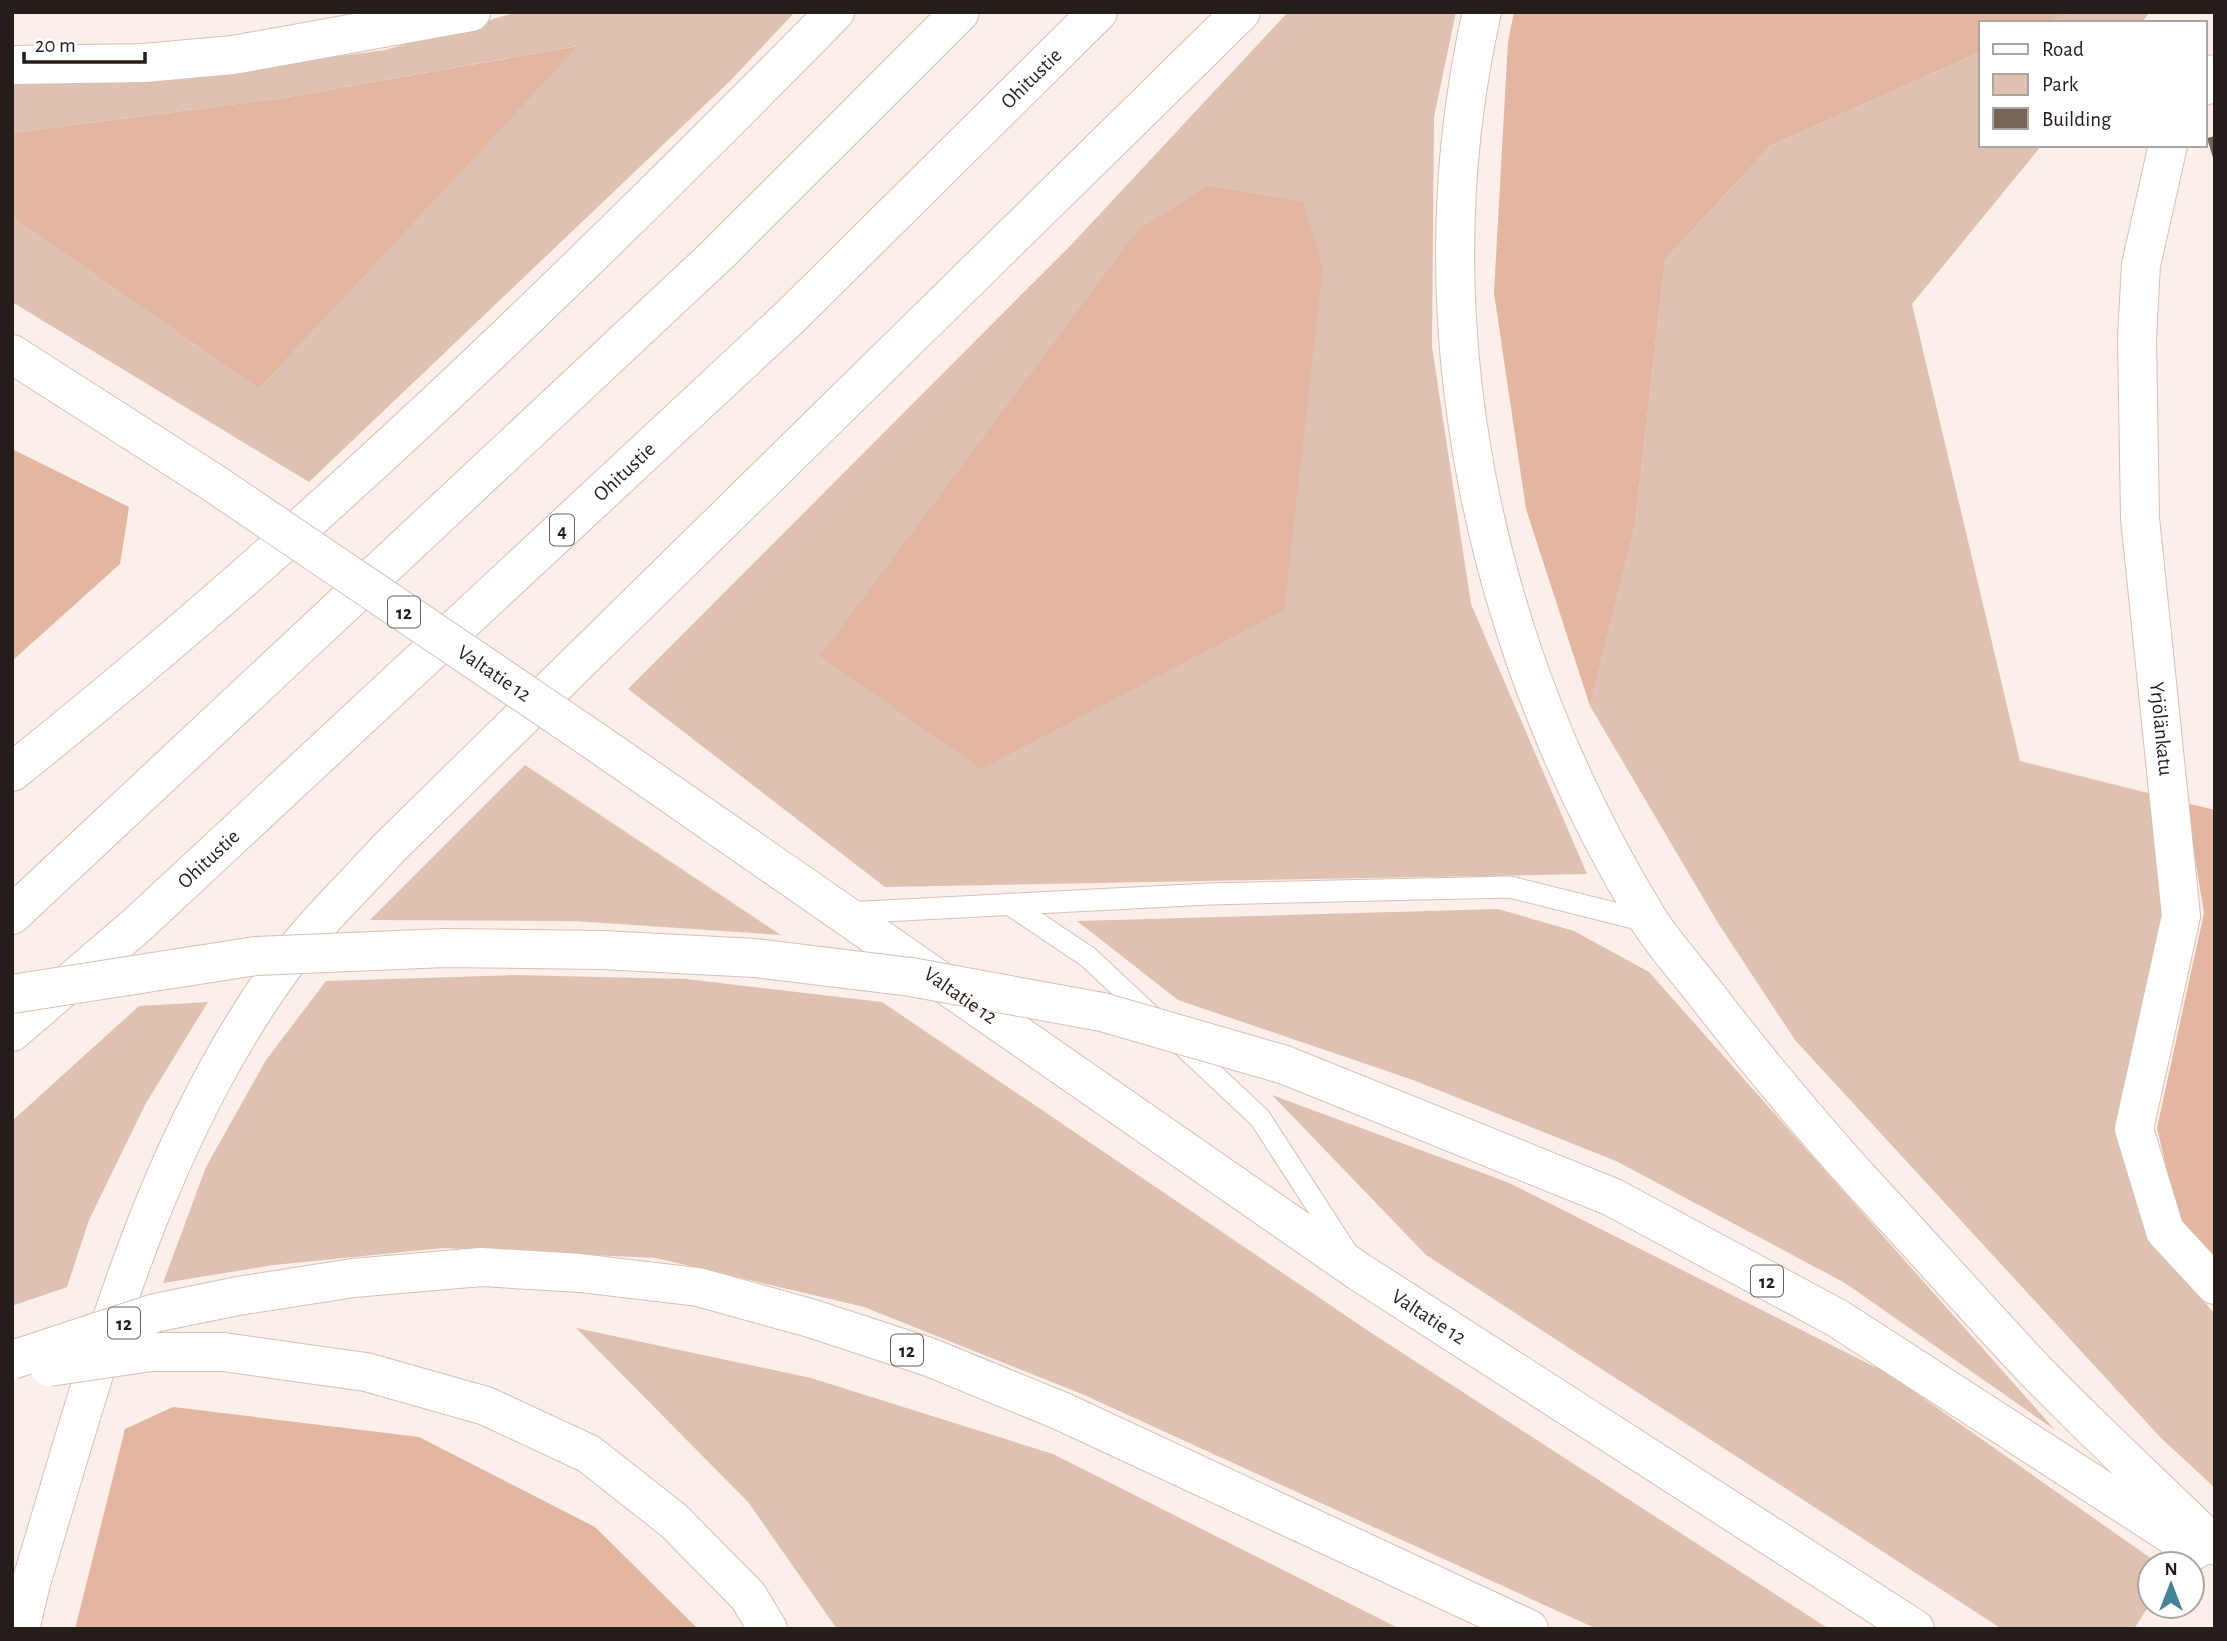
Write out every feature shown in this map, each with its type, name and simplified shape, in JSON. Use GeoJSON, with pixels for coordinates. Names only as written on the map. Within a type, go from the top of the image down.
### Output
{"type":"FeatureCollection","features":[{"type":"Feature","properties":{"kind":"main road"},"geometry":{"type":"LineString","coordinates":[[12,65],[144,63],[233,55],[471,12]]}},
{"type":"Feature","properties":{"kind":"main road"},"geometry":{"type":"LineString","coordinates":[[12,772],[135,675],[476,369],[835,12]]}},
{"type":"Feature","properties":{"kind":"main road"},"geometry":{"type":"LineString","coordinates":[[12,915],[717,255],[960,12]]}},
{"type":"Feature","properties":{"kind":"main road","name":"Ohitustie"},"geometry":{"type":"LineString","coordinates":[[12,1032],[137,925],[789,318],[1098,12]]}},
{"type":"Feature","properties":{"kind":"main road"},"geometry":{"type":"LineString","coordinates":[[20,1629],[35,1570],[139,1236],[203,1093],[279,971],[388,849],[1241,12]]}},
{"type":"Feature","properties":{"kind":"main road"},"geometry":{"type":"LineString","coordinates":[[1482,12],[1473,51],[1454,200],[1457,347],[1478,494],[1518,633],[1569,774],[1650,922],[1797,1110],[2030,1365],[2215,1546]]}},
{"type":"Feature","properties":{"kind":"main road","name":"Yrjölänkatu"},"geometry":{"type":"LineString","coordinates":[[2168,147],[2141,265],[2137,338],[2140,504],[2181,916],[2134,1129],[2165,1231],[2215,1285]]}},
{"type":"Feature","properties":{"kind":"main road","name":"Valtatie 12"},"geometry":{"type":"LineString","coordinates":[[14,357],[212,482],[596,742],[838,913],[1358,1271],[1915,1629]]}},
{"type":"Feature","properties":{"kind":"main road","name":"12"},"geometry":{"type":"LineString","coordinates":[[12,994],[256,956],[445,947],[602,950],[755,958],[911,977],[1101,1012],[1285,1065],[1612,1198],[1837,1318],[2215,1563]]}},
{"type":"Feature","properties":{"kind":"main road","name":"12"},"geometry":{"type":"LineString","coordinates":[[12,1360],[155,1313],[238,1296],[353,1278],[481,1267],[580,1273],[698,1287],[810,1318],[929,1357],[1061,1411],[1529,1629]]}},
{"type":"Feature","properties":{"kind":"main road"},"geometry":{"type":"LineString","coordinates":[[12,1372],[151,1352],[223,1352],[366,1371],[486,1406],[589,1454],[674,1521],[748,1596],[768,1629]]}},
{"type":"Feature","properties":{"kind":"lane"},"geometry":{"type":"LineString","coordinates":[[838,913],[1209,894],[1510,887],[1650,922]]}},
{"type":"Feature","properties":{"kind":"lane"},"geometry":{"type":"LineString","coordinates":[[1009,904],[1088,957],[1259,1118],[1358,1271]]}},
{"type":"Feature","properties":{"kind":"green space"},"geometry":{"type":"Polygon","coordinates":[[[518,12],[795,12],[730,81],[309,482],[12,302],[12,217],[259,389],[577,46],[276,99],[12,133],[12,83],[209,74],[385,50],[518,12]]]}},
{"type":"Feature","properties":{"kind":"green space"},"geometry":{"type":"Polygon","coordinates":[[[1288,12],[1456,12],[1434,117],[1432,347],[1471,604],[1587,874],[885,887],[628,689],[1071,245],[1288,12]],[[1209,185],[1323,267],[1302,202],[1209,185]]]}},
{"type":"Feature","properties":{"kind":"green space"},"geometry":{"type":"Polygon","coordinates":[[[2070,12],[2150,12],[2143,21],[2050,21],[2070,12]]]}},
{"type":"Feature","properties":{"kind":"green space"},"geometry":{"type":"Polygon","coordinates":[[[1979,52],[1979,147],[2040,147],[1912,304],[2020,761],[2152,794],[2168,921],[2116,1127],[2147,1237],[2215,1314],[2215,1488],[2160,1437],[1795,1040],[1718,923],[1590,706],[1635,526],[1665,260],[1770,146],[1979,52]]]}},
{"type":"Feature","properties":{"kind":"green space"},"geometry":{"type":"Polygon","coordinates":[[[525,765],[781,935],[574,921],[370,920],[525,765]]]}},
{"type":"Feature","properties":{"kind":"green space"},"geometry":{"type":"Polygon","coordinates":[[[1498,909],[1574,931],[1649,972],[2055,1430],[1845,1283],[1616,1161],[1413,1080],[1178,1000],[1077,921],[1498,909]]]}},
{"type":"Feature","properties":{"kind":"green space"},"geometry":{"type":"Polygon","coordinates":[[[514,975],[686,979],[882,1002],[1370,1332],[1829,1629],[1597,1629],[1082,1394],[864,1307],[656,1258],[443,1248],[274,1265],[163,1283],[206,1167],[266,1060],[326,981],[514,975]]]}},
{"type":"Feature","properties":{"kind":"green space"},"geometry":{"type":"Polygon","coordinates":[[[208,1002],[146,1103],[89,1220],[67,1287],[12,1306],[12,1121],[139,1006],[208,1002]]]}},
{"type":"Feature","properties":{"kind":"green space"},"geometry":{"type":"Polygon","coordinates":[[[1272,1095],[1507,1182],[1889,1374],[2139,1550],[2136,1550],[2136,1620],[2140,1620],[2134,1629],[2002,1629],[1426,1255],[1272,1095]]]}},
{"type":"Feature","properties":{"kind":"green space"},"geometry":{"type":"Polygon","coordinates":[[[576,1328],[811,1378],[1053,1454],[1400,1629],[837,1629],[748,1502],[576,1328]]]}},
{"type":"Feature","properties":{"kind":"shaded area"},"geometry":{"type":"Polygon","coordinates":[[[1514,12],[2070,12],[2050,21],[1979,21],[1979,52],[1770,146],[1665,260],[1635,526],[1590,706],[1526,509],[1494,293],[1508,42],[1514,12]]]}},
{"type":"Feature","properties":{"kind":"shaded area"},"geometry":{"type":"Polygon","coordinates":[[[578,46],[259,389],[12,217],[12,133],[276,99],[578,46]]]}},
{"type":"Feature","properties":{"kind":"shaded area"},"geometry":{"type":"Polygon","coordinates":[[[1209,185],[1303,202],[1323,267],[1284,610],[981,769],[820,656],[1138,230],[1209,185]]]}},
{"type":"Feature","properties":{"kind":"shaded area"},"geometry":{"type":"Polygon","coordinates":[[[12,449],[129,507],[120,564],[12,661],[12,449]]]}},
{"type":"Feature","properties":{"kind":"shaded area"},"geometry":{"type":"Polygon","coordinates":[[[2186,803],[2215,810],[2215,1256],[2179,1221],[2157,1128],[2204,913],[2186,803]]]}},
{"type":"Feature","properties":{"kind":"shaded area"},"geometry":{"type":"Polygon","coordinates":[[[173,1407],[419,1437],[595,1527],[698,1629],[75,1629],[125,1429],[173,1407]]]}},
{"type":"Feature","properties":{"kind":"building"},"geometry":{"type":"Polygon","coordinates":[[[2215,136],[2215,161],[2214,161],[2207,138],[2215,136]]]}}]}
